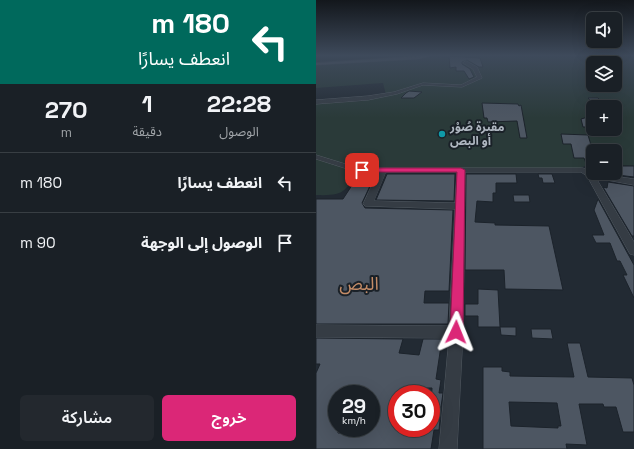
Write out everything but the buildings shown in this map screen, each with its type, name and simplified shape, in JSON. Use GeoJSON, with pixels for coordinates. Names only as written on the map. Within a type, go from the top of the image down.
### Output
{"type":"FeatureCollection","features":[{"type":"Feature","properties":{"kind":"street"},"geometry":{"type":"LineString","coordinates":[[316,102],[368,98],[381,92],[395,93],[423,84],[457,86],[478,80],[480,78],[479,76]]}},
{"type":"Feature","properties":{"kind":"street"},"geometry":{"type":"LineString","coordinates":[[316,157],[354,169],[383,171],[586,171]]}},
{"type":"Feature","properties":{"kind":"street"},"geometry":{"type":"LineString","coordinates":[[448,449],[456,332],[461,170]]}},
{"type":"Feature","properties":{"kind":"street"},"geometry":{"type":"LineString","coordinates":[[383,171],[368,204],[460,206]]}},
{"type":"Feature","properties":{"kind":"street"},"geometry":{"type":"LineString","coordinates":[[593,180],[634,251]]}},
{"type":"Feature","properties":{"kind":"street"},"geometry":{"type":"LineString","coordinates":[[621,180],[634,182]]}},
{"type":"Feature","properties":{"kind":"street"},"geometry":{"type":"LineString","coordinates":[[316,330],[456,332]]}},
{"type":"Feature","properties":{"kind":"shaded area"},"geometry":{"type":"Polygon","coordinates":[[[316,76],[586,76],[586,92],[622,92],[622,76],[634,76],[634,166],[622,165],[622,144],[586,144],[586,166],[580,168],[367,168],[360,169],[347,188],[343,191],[333,195],[316,195],[316,104],[363,101],[386,95],[383,83],[316,88],[316,76]]]}},
{"type":"Feature","properties":{"kind":"place","name":"مقبرة صُوْر أو البص"},"geometry":{"type":"Point","coordinates":[442,134]}},
{"type":"Feature","properties":{"kind":"district","name":"البص"},"geometry":{"type":"Point","coordinates":[359,284]}},
{"type":"Feature","properties":{"kind":"route"},"geometry":{"type":"LineString","coordinates":[[362,170],[461,170],[456,332]]}}]}
